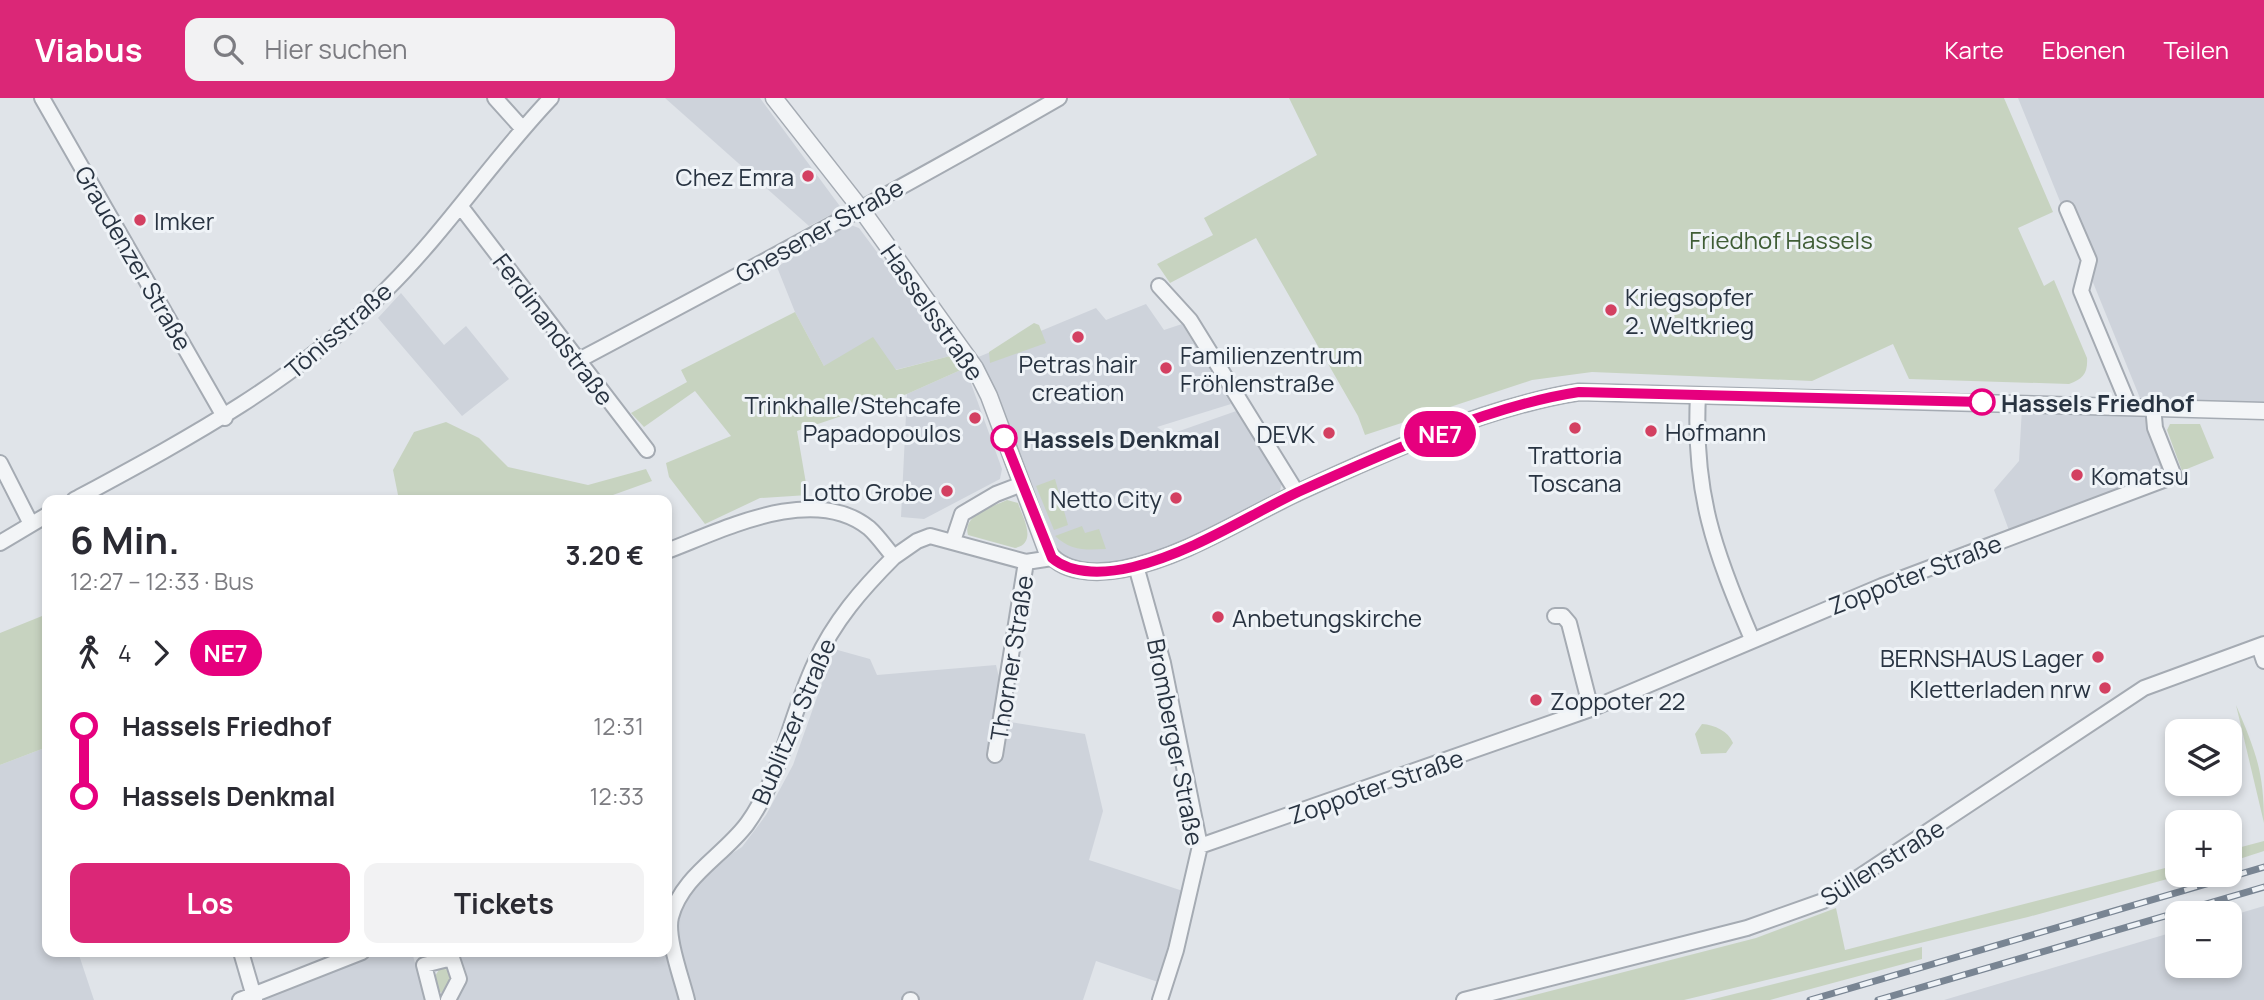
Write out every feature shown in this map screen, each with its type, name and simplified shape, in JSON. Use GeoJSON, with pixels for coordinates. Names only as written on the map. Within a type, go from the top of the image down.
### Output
{"type":"FeatureCollection","features":[{"type":"Feature","properties":{"kind":"street"},"geometry":{"type":"LineString","coordinates":[[495,98],[522,128]]}},
{"type":"Feature","properties":{"kind":"street","name":"Tönisstraße"},"geometry":{"type":"LineString","coordinates":[[83,495],[225,418],[300,367],[374,302],[461,207],[522,128],[551,98]]}},
{"type":"Feature","properties":{"kind":"street","name":"Hasselsstraße"},"geometry":{"type":"LineString","coordinates":[[774,98],[861,209],[975,368],[989,396],[1052,558]]}},
{"type":"Feature","properties":{"kind":"street","name":"Gnesener Straße"},"geometry":{"type":"LineString","coordinates":[[579,360],[861,209],[1059,98]]}},
{"type":"Feature","properties":{"kind":"street","name":"Graudenzer Straße"},"geometry":{"type":"LineString","coordinates":[[48,100],[225,418]]}},
{"type":"Feature","properties":{"kind":"street","name":"Ferdinandstraße"},"geometry":{"type":"LineString","coordinates":[[461,207],[648,450]]}},
{"type":"Feature","properties":{"kind":"street"},"geometry":{"type":"LineString","coordinates":[[2067,209],[2089,260],[2081,291],[2129,406]]}},
{"type":"Feature","properties":{"kind":"street"},"geometry":{"type":"LineString","coordinates":[[1159,286],[1190,320],[1297,493]]}},
{"type":"Feature","properties":{"kind":"street"},"geometry":{"type":"LineString","coordinates":[[1026,562],[1052,558],[1062,565],[1078,570],[1107,571],[1136,566],[1219,535],[1297,493],[1425,439],[1549,397],[1579,392],[2264,411]]}},
{"type":"Feature","properties":{"kind":"street"},"geometry":{"type":"LineString","coordinates":[[1698,395],[1697,460],[1702,499],[1725,575],[1752,639]]}},
{"type":"Feature","properties":{"kind":"street","name":"Zoppoter Straße"},"geometry":{"type":"LineString","coordinates":[[1200,846],[1591,709],[1752,639],[2059,517],[2175,476],[2155,428],[2153,406]]}},
{"type":"Feature","properties":{"kind":"street"},"geometry":{"type":"LineString","coordinates":[[0,463],[31,524]]}},
{"type":"Feature","properties":{"kind":"street"},"geometry":{"type":"LineString","coordinates":[[953,541],[962,514],[996,494],[1022,484]]}},
{"type":"Feature","properties":{"kind":"street"},"geometry":{"type":"LineString","coordinates":[[672,549],[792,508],[822,512],[859,522],[870,529],[894,557]]}},
{"type":"Feature","properties":{"kind":"street"},"geometry":{"type":"LineString","coordinates":[[0,543],[42,518]]}},
{"type":"Feature","properties":{"kind":"street","name":"Bublitzer Straße"},"geometry":{"type":"LineString","coordinates":[[672,912],[690,879],[732,844],[757,810],[775,774],[814,664],[837,619],[894,557],[923,537],[953,541],[1026,562]]}},
{"type":"Feature","properties":{"kind":"street","name":"Thorner Straße"},"geometry":{"type":"LineString","coordinates":[[995,755],[1026,562]]}},
{"type":"Feature","properties":{"kind":"street","name":"Bromberger Straße"},"geometry":{"type":"LineString","coordinates":[[1136,566],[1163,663],[1200,846],[1176,950],[1160,1000]]}},
{"type":"Feature","properties":{"kind":"street"},"geometry":{"type":"LineString","coordinates":[[1555,615],[1563,617],[1569,623],[1591,709]]}},
{"type":"Feature","properties":{"kind":"street","name":"Süllenstraße"},"geometry":{"type":"LineString","coordinates":[[1464,1000],[1739,931],[1823,901],[2144,688],[2262,650]]}},
{"type":"Feature","properties":{"kind":"street","name":"Bublitzer Straße"},"geometry":{"type":"LineString","coordinates":[[672,938],[687,1000]]}},
{"type":"Feature","properties":{"kind":"street"},"geometry":{"type":"LineString","coordinates":[[242,957],[250,998],[350,957]]}},
{"type":"Feature","properties":{"kind":"street"},"geometry":{"type":"LineString","coordinates":[[433,1000],[424,965],[452,958],[459,979],[448,1000]]}},
{"type":"Feature","properties":{"kind":"shaded area"},"geometry":{"type":"Polygon","coordinates":[[[665,98],[760,98],[842,209],[809,226],[665,98]]]}},
{"type":"Feature","properties":{"kind":"shaded area","name":"Komatsu"},"geometry":{"type":"Polygon","coordinates":[[[2018,98],[2264,98],[2264,405],[2140,398],[2018,98]]]}},
{"type":"Feature","properties":{"kind":"shaded area"},"geometry":{"type":"Polygon","coordinates":[[[845,223],[859,228],[954,355],[895,370],[824,366],[795,312],[777,267],[845,223]]]}},
{"type":"Feature","properties":{"kind":"shaded area"},"geometry":{"type":"Polygon","coordinates":[[[401,293],[444,345],[466,326],[509,379],[462,416],[378,318],[401,293]]]}},
{"type":"Feature","properties":{"kind":"shaded area"},"geometry":{"type":"Polygon","coordinates":[[[1146,304],[1164,330],[1182,324],[1231,404],[1157,427],[1168,435],[1242,409],[1283,479],[1278,498],[1217,531],[1132,561],[1079,563],[1054,552],[976,358],[1096,308],[1106,320],[1146,304]]]}},
{"type":"Feature","properties":{"kind":"shaded area"},"geometry":{"type":"Polygon","coordinates":[[[963,369],[969,378],[1002,469],[1000,479],[924,519],[901,517],[907,394],[963,369]]]}},
{"type":"Feature","properties":{"kind":"shaded area"},"geometry":{"type":"Polygon","coordinates":[[[2022,408],[2146,412],[2168,473],[2010,533],[1994,490],[2019,461],[2022,408]]]}},
{"type":"Feature","properties":{"kind":"shaded area"},"geometry":{"type":"Polygon","coordinates":[[[834,649],[870,659],[877,675],[996,665],[1010,722],[1085,734],[1103,811],[1089,860],[1186,892],[1161,983],[1096,961],[1083,1000],[693,1000],[672,918],[692,879],[742,847],[766,815],[793,765],[834,649]]]}},
{"type":"Feature","properties":{"kind":"shaded area"},"geometry":{"type":"Polygon","coordinates":[[[42,749],[42,957],[80,957],[94,1000],[0,1000],[0,765],[42,749]]]}},
{"type":"Feature","properties":{"kind":"shaded area"},"geometry":{"type":"Polygon","coordinates":[[[2264,906],[2264,1000],[1944,1000],[2165,935],[2165,978],[2242,978],[2242,912],[2264,906]]]}},
{"type":"Feature","properties":{"kind":"shaded area"},"geometry":{"type":"Polygon","coordinates":[[[366,957],[413,957],[425,1000],[258,1000],[258,997],[366,957]]]}},
{"type":"Feature","properties":{"kind":"shaded area"},"geometry":{"type":"Polygon","coordinates":[[[461,957],[669,957],[684,1000],[453,1000],[465,980],[461,957]]]}},
{"type":"Feature","properties":{"kind":"green space","name":"Friedhof Hassels"},"geometry":{"type":"Polygon","coordinates":[[[1289,98],[2004,98],[2053,212],[2018,228],[2044,286],[2054,280],[2087,358],[2087,368],[2081,378],[2069,384],[1909,379],[1893,344],[1812,381],[1592,372],[1532,380],[1365,435],[1358,416],[1256,238],[1170,283],[1157,264],[1213,235],[1204,218],[1317,155],[1289,98]]]}},
{"type":"Feature","properties":{"kind":"green space"},"geometry":{"type":"Polygon","coordinates":[[[795,312],[824,366],[873,337],[896,370],[954,355],[963,369],[907,394],[797,431],[808,495],[760,498],[705,524],[669,477],[666,463],[731,436],[695,391],[644,427],[631,413],[687,382],[681,370],[795,312]]]}},
{"type":"Feature","properties":{"kind":"green space"},"geometry":{"type":"Polygon","coordinates":[[[1034,323],[1039,325],[1046,343],[990,363],[989,352],[1034,323]]]}},
{"type":"Feature","properties":{"kind":"green space"},"geometry":{"type":"Polygon","coordinates":[[[446,422],[479,438],[508,467],[588,485],[646,469],[652,481],[613,495],[398,495],[393,470],[414,432],[446,422]]]}},
{"type":"Feature","properties":{"kind":"green space"},"geometry":{"type":"Polygon","coordinates":[[[2170,424],[2200,424],[2214,458],[2182,471],[2167,430],[2170,424]]]}},
{"type":"Feature","properties":{"kind":"green space"},"geometry":{"type":"Polygon","coordinates":[[[1055,479],[1068,525],[1054,530],[1036,486],[1055,479]]]}},
{"type":"Feature","properties":{"kind":"green space"},"geometry":{"type":"Polygon","coordinates":[[[1007,500],[1018,503],[1027,529],[1026,541],[1022,545],[1015,548],[968,535],[969,522],[974,517],[1007,500]]]}},
{"type":"Feature","properties":{"kind":"green space"},"geometry":{"type":"Polygon","coordinates":[[[1082,526],[1085,533],[1099,529],[1106,549],[1079,548],[1055,536],[1082,526]]]}},
{"type":"Feature","properties":{"kind":"green space"},"geometry":{"type":"Polygon","coordinates":[[[42,616],[42,749],[0,765],[0,633],[42,616]]]}},
{"type":"Feature","properties":{"kind":"green space"},"geometry":{"type":"Polygon","coordinates":[[[2242,719],[2258,762],[2264,823],[2242,730],[2242,719]]]}},
{"type":"Feature","properties":{"kind":"green space"},"geometry":{"type":"Polygon","coordinates":[[[1702,724],[1716,727],[1728,735],[1733,743],[1726,753],[1701,754],[1695,734],[1702,724]]]}},
{"type":"Feature","properties":{"kind":"green space"},"geometry":{"type":"Polygon","coordinates":[[[2264,841],[2264,851],[2242,858],[2242,847],[2264,841]]]}},
{"type":"Feature","properties":{"kind":"green space"},"geometry":{"type":"Polygon","coordinates":[[[2165,868],[2165,880],[2028,917],[1684,1000],[1515,1000],[1756,938],[1836,908],[1845,950],[2165,868]]]}},
{"type":"Feature","properties":{"kind":"green space"},"geometry":{"type":"Polygon","coordinates":[[[1922,947],[1922,959],[1770,1000],[1710,1000],[1922,947]]]}},
{"type":"Feature","properties":{"kind":"green space"},"geometry":{"type":"Polygon","coordinates":[[[440,968],[449,970],[452,978],[443,994],[438,990],[435,976],[440,968]]]}},
{"type":"Feature","properties":{"kind":"railway"},"geometry":{"type":"LineString","coordinates":[[1810,1000],[2264,867]]}},
{"type":"Feature","properties":{"kind":"railway"},"geometry":{"type":"LineString","coordinates":[[1878,1000],[2264,887]]}},
{"type":"Feature","properties":{"kind":"bus line","name":"NE7"},"geometry":{"type":"LineString","coordinates":[[1004,438],[1046,549],[1052,558],[1068,568],[1107,571],[1136,566],[1219,535],[1297,493],[1425,439],[1549,397],[1579,392],[1835,401],[1982,402]]}},
{"type":"Feature","properties":{"kind":"place","name":"Chez Emra"},"geometry":{"type":"Point","coordinates":[808,176]}},
{"type":"Feature","properties":{"kind":"place","name":"Imker"},"geometry":{"type":"Point","coordinates":[140,220]}},
{"type":"Feature","properties":{"kind":"place","name":"Kriegsopfer 2. Weltkrieg"},"geometry":{"type":"Point","coordinates":[1611,310]}},
{"type":"Feature","properties":{"kind":"place","name":"Petras hair creation"},"geometry":{"type":"Point","coordinates":[1078,337]}},
{"type":"Feature","properties":{"kind":"place","name":"Familienzentrum Fröhlenstraße"},"geometry":{"type":"Point","coordinates":[1166,368]}},
{"type":"Feature","properties":{"kind":"place","name":"Hassels Friedhof"},"geometry":{"type":"Point","coordinates":[1982,402]}},
{"type":"Feature","properties":{"kind":"place","name":"Trinkhalle/Stehcafe Papadopoulos"},"geometry":{"type":"Point","coordinates":[975,418]}},
{"type":"Feature","properties":{"kind":"place","name":"Trattoria Toscana"},"geometry":{"type":"Point","coordinates":[1575,428]}},
{"type":"Feature","properties":{"kind":"place","name":"Hofmann"},"geometry":{"type":"Point","coordinates":[1651,431]}},
{"type":"Feature","properties":{"kind":"place","name":"DEVK"},"geometry":{"type":"Point","coordinates":[1329,433]}},
{"type":"Feature","properties":{"kind":"place","name":"Hassels Denkmal"},"geometry":{"type":"Point","coordinates":[1004,438]}},
{"type":"Feature","properties":{"kind":"place","name":"Komatsu"},"geometry":{"type":"Point","coordinates":[2077,475]}},
{"type":"Feature","properties":{"kind":"place","name":"Lotto Grobe"},"geometry":{"type":"Point","coordinates":[947,491]}},
{"type":"Feature","properties":{"kind":"place","name":"Netto City"},"geometry":{"type":"Point","coordinates":[1176,498]}},
{"type":"Feature","properties":{"kind":"place","name":"Anbetungskirche"},"geometry":{"type":"Point","coordinates":[1218,617]}},
{"type":"Feature","properties":{"kind":"place","name":"BERNSHAUS Lager"},"geometry":{"type":"Point","coordinates":[2098,657]}},
{"type":"Feature","properties":{"kind":"place","name":"Kletterladen nrw"},"geometry":{"type":"Point","coordinates":[2105,688]}},
{"type":"Feature","properties":{"kind":"place","name":"Zoppoter 22"},"geometry":{"type":"Point","coordinates":[1536,700]}}]}
